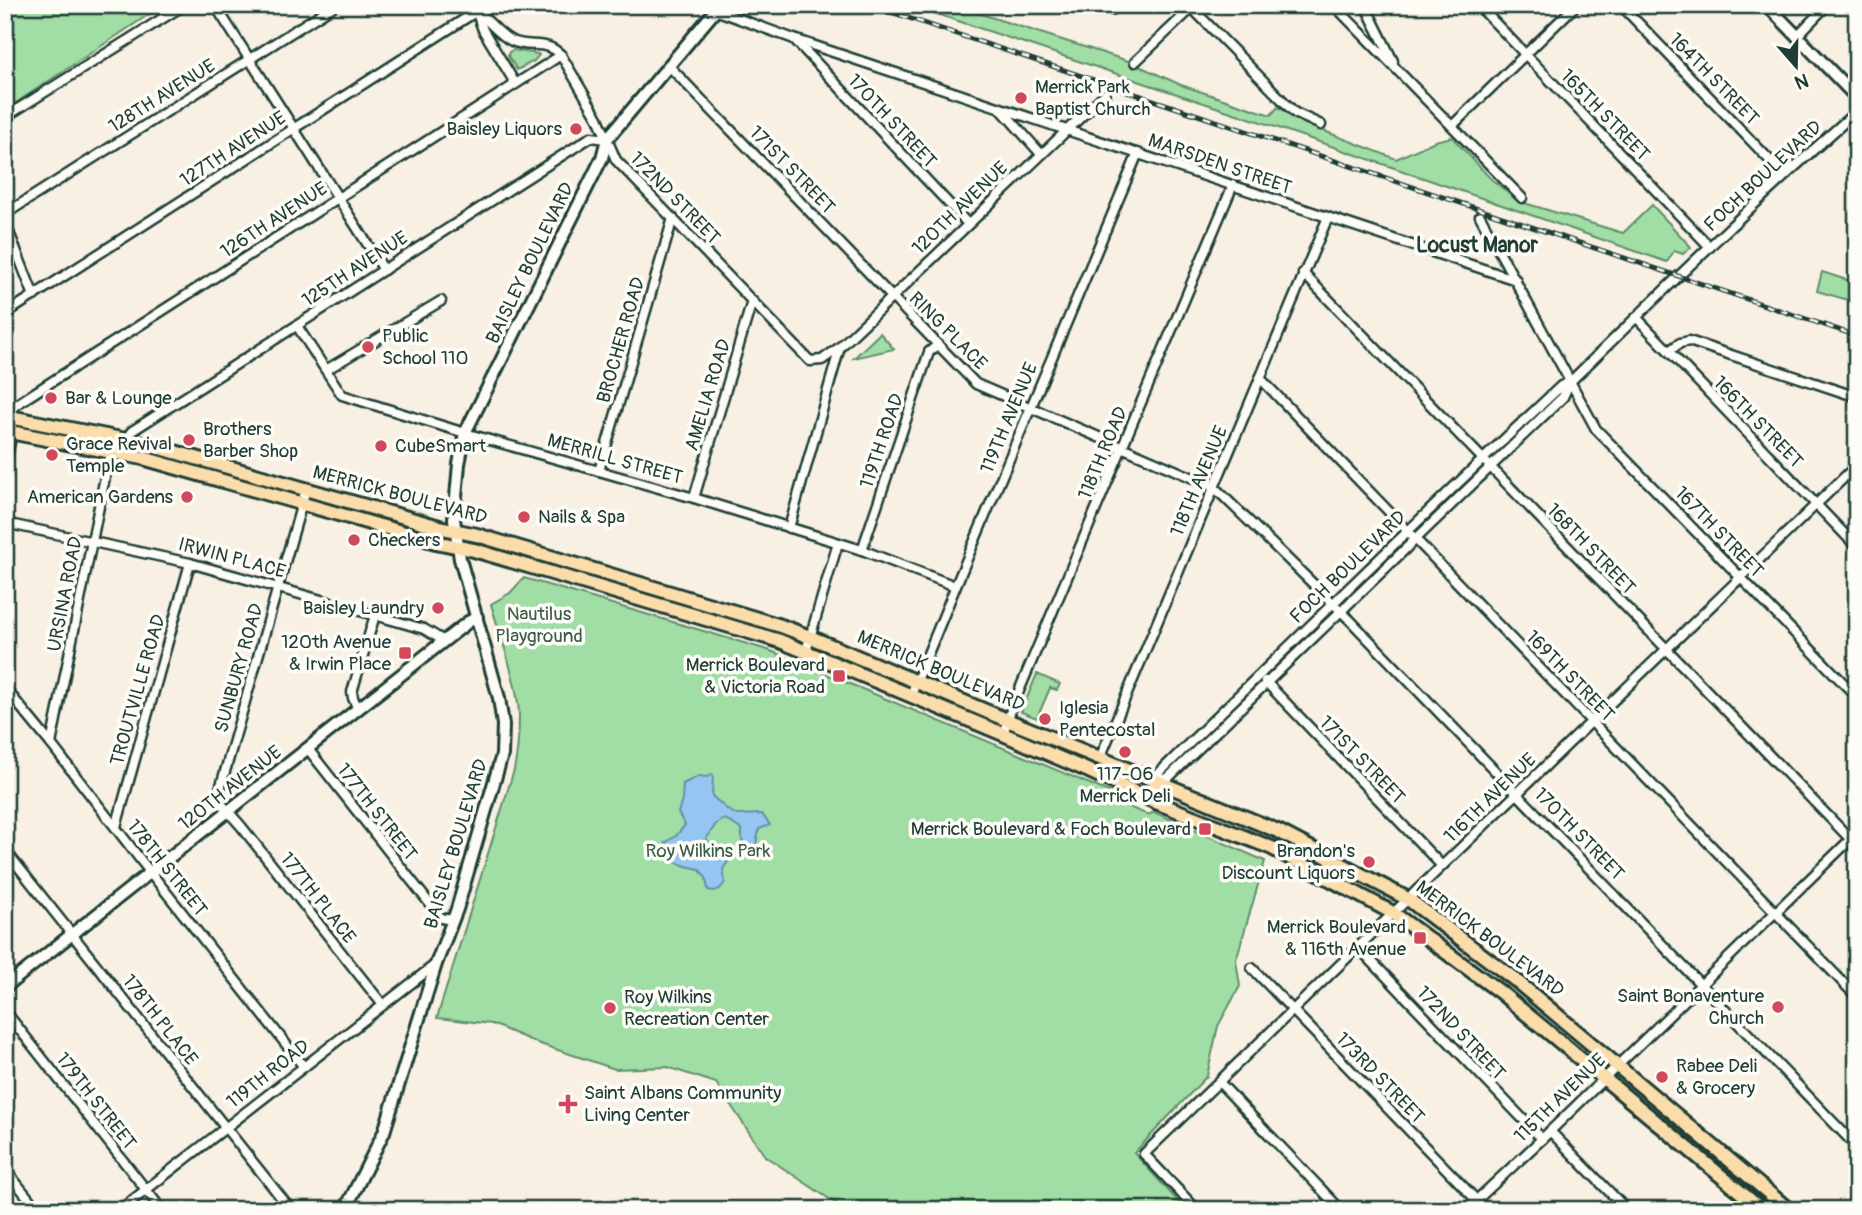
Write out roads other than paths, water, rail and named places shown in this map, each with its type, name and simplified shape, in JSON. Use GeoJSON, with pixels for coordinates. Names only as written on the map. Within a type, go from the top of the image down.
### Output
{"type":"FeatureCollection","features":[{"type":"Feature","properties":{"kind":"main road","name":"MERRICK BOULEVARD"},"geometry":{"type":"LineString","coordinates":[[9,417],[171,451],[477,535],[781,626],[1278,831],[1408,899],[1507,974],[1618,1064],[1789,1210]]}},
{"type":"Feature","properties":{"kind":"main road","name":"MERRICK BOULEVARD"},"geometry":{"type":"LineString","coordinates":[[8,431],[152,461],[425,539],[485,553],[780,641],[1003,734],[1145,797],[1272,848],[1393,913],[1497,989],[1762,1210]]}},
{"type":"Feature","properties":{"kind":"main road"},"geometry":{"type":"LineString","coordinates":[[1497,989],[1507,974]]}},
{"type":"Feature","properties":{"kind":"street"},"geometry":{"type":"LineString","coordinates":[[5,117],[184,5]]}},
{"type":"Feature","properties":{"kind":"street"},"geometry":{"type":"LineString","coordinates":[[215,5],[384,270]]}},
{"type":"Feature","properties":{"kind":"street","name":"128TH AVENUE"},"geometry":{"type":"LineString","coordinates":[[5,214],[335,5]]}},
{"type":"Feature","properties":{"kind":"street"},"geometry":{"type":"LineString","coordinates":[[1098,5],[1112,10]]}},
{"type":"Feature","properties":{"kind":"street"},"geometry":{"type":"LineString","coordinates":[[1334,5],[1522,198]]}},
{"type":"Feature","properties":{"kind":"street"},"geometry":{"type":"LineString","coordinates":[[1365,5],[1397,70]]}},
{"type":"Feature","properties":{"kind":"street","name":"165TH STREET"},"geometry":{"type":"LineString","coordinates":[[1478,5],[1710,247]]}},
{"type":"Feature","properties":{"kind":"street"},"geometry":{"type":"LineString","coordinates":[[1452,126],[1576,5]]}},
{"type":"Feature","properties":{"kind":"street","name":"164TH STREET"},"geometry":{"type":"LineString","coordinates":[[1622,5],[1784,175]]}},
{"type":"Feature","properties":{"kind":"street"},"geometry":{"type":"LineString","coordinates":[[1767,5],[1857,98]]}},
{"type":"Feature","properties":{"kind":"street"},"geometry":{"type":"LineString","coordinates":[[1797,36],[1827,5]]}},
{"type":"Feature","properties":{"kind":"street"},"geometry":{"type":"LineString","coordinates":[[1135,62],[1192,6],[1295,113],[1321,125]]}},
{"type":"Feature","properties":{"kind":"street"},"geometry":{"type":"LineString","coordinates":[[475,8],[509,40],[523,45],[548,46],[561,55]]}},
{"type":"Feature","properties":{"kind":"street"},"geometry":{"type":"LineString","coordinates":[[475,8],[483,30],[515,83]]}},
{"type":"Feature","properties":{"kind":"street","name":"127TH AVENUE"},"geometry":{"type":"LineString","coordinates":[[5,314],[294,129],[475,8]]}},
{"type":"Feature","properties":{"kind":"street","name":"MARSDEN STREET"},"geometry":{"type":"LineString","coordinates":[[718,8],[794,39],[1516,280]]}},
{"type":"Feature","properties":{"kind":"street","name":"BAISLEY BOULEVARD"},"geometry":{"type":"LineString","coordinates":[[345,1210],[384,1132],[436,964],[457,909],[502,755],[503,725],[499,698],[460,559],[454,519],[465,433],[602,158],[607,139],[718,8]]}},
{"type":"Feature","properties":{"kind":"street","name":"170TH STREET"},"geometry":{"type":"LineString","coordinates":[[794,39],[968,224]]}},
{"type":"Feature","properties":{"kind":"street","name":"126TH AVENUE"},"geometry":{"type":"LineString","coordinates":[[9,417],[13,407],[20,402],[561,55]]}},
{"type":"Feature","properties":{"kind":"street","name":"172ND STREET"},"geometry":{"type":"LineString","coordinates":[[561,55],[598,118],[616,160],[810,361],[822,359],[840,347]]}},
{"type":"Feature","properties":{"kind":"street","name":"171ST STREET"},"geometry":{"type":"LineString","coordinates":[[668,65],[892,297]]}},
{"type":"Feature","properties":{"kind":"street","name":"120TH AVENUE"},"geometry":{"type":"LineString","coordinates":[[840,347],[1105,94]]}},
{"type":"Feature","properties":{"kind":"street"},"geometry":{"type":"LineString","coordinates":[[999,107],[1041,154]]}},
{"type":"Feature","properties":{"kind":"street","name":"FOCH BOULEVARD"},"geometry":{"type":"LineString","coordinates":[[1159,782],[1159,773],[1333,603],[1561,386],[1570,382],[1784,175],[1857,111]]}},
{"type":"Feature","properties":{"kind":"street","name":"125TH AVENUE"},"geometry":{"type":"LineString","coordinates":[[115,453],[132,431],[591,137],[607,139]]}},
{"type":"Feature","properties":{"kind":"street","name":"119TH AVENUE"},"geometry":{"type":"LineString","coordinates":[[911,695],[1138,153]]}},
{"type":"Feature","properties":{"kind":"street","name":"118TH ROAD"},"geometry":{"type":"LineString","coordinates":[[1003,734],[1233,185]]}},
{"type":"Feature","properties":{"kind":"street","name":"167TH STREET"},"geometry":{"type":"LineString","coordinates":[[1480,216],[1596,429],[1857,697]]}},
{"type":"Feature","properties":{"kind":"street","name":"118TH AVENUE"},"geometry":{"type":"LineString","coordinates":[[1100,758],[1328,217]]}},
{"type":"Feature","properties":{"kind":"street","name":"BROCHER ROAD"},"geometry":{"type":"LineString","coordinates":[[599,471],[673,218]]}},
{"type":"Feature","properties":{"kind":"street"},"geometry":{"type":"LineString","coordinates":[[5,222],[34,296]]}},
{"type":"Feature","properties":{"kind":"street","name":"168TH STREET"},"geometry":{"type":"LineString","coordinates":[[1303,273],[1855,839]]}},
{"type":"Feature","properties":{"kind":"street","name":"RING PLACE"},"geometry":{"type":"LineString","coordinates":[[892,297],[976,384],[1214,487]]}},
{"type":"Feature","properties":{"kind":"street"},"geometry":{"type":"LineString","coordinates":[[326,370],[441,301]]}},
{"type":"Feature","properties":{"kind":"street","name":"AMELIA ROAD"},"geometry":{"type":"LineString","coordinates":[[694,498],[752,301]]}},
{"type":"Feature","properties":{"kind":"street","name":"166TH STREET"},"geometry":{"type":"LineString","coordinates":[[1637,318],[1857,547]]}},
{"type":"Feature","properties":{"kind":"street","name":"MERRILL STREET"},"geometry":{"type":"LineString","coordinates":[[297,326],[342,395],[862,550],[956,586]]}},
{"type":"Feature","properties":{"kind":"street"},"geometry":{"type":"LineString","coordinates":[[1669,351],[1680,342],[1689,341],[1857,397]]}},
{"type":"Feature","properties":{"kind":"street","name":"119TH ROAD"},"geometry":{"type":"LineString","coordinates":[[862,550],[929,352],[938,345]]}},
{"type":"Feature","properties":{"kind":"street"},"geometry":{"type":"LineString","coordinates":[[789,528],[840,347]]}},
{"type":"Feature","properties":{"kind":"street","name":"169TH STREET"},"geometry":{"type":"LineString","coordinates":[[1260,378],[1857,997]]}},
{"type":"Feature","properties":{"kind":"street","name":"FOCH BOULEVARD"},"geometry":{"type":"LineString","coordinates":[[1145,797],[1159,782],[1169,777],[1563,397],[1570,382]]}},
{"type":"Feature","properties":{"kind":"street"},"geometry":{"type":"LineString","coordinates":[[5,466],[9,417]]}},
{"type":"Feature","properties":{"kind":"street","name":"URSINA ROAD"},"geometry":{"type":"LineString","coordinates":[[51,744],[108,462],[115,453]]}},
{"type":"Feature","properties":{"kind":"street","name":"116TH AVENUE"},"geometry":{"type":"LineString","coordinates":[[1197,1210],[1144,1154],[1857,465]]}},
{"type":"Feature","properties":{"kind":"street","name":"170TH STREET"},"geometry":{"type":"LineString","coordinates":[[1214,487],[1341,611],[1857,1147]]}},
{"type":"Feature","properties":{"kind":"street","name":"SUNBURY ROAD"},"geometry":{"type":"LineString","coordinates":[[227,812],[218,796],[306,489]]}},
{"type":"Feature","properties":{"kind":"street","name":"IRWIN PLACE"},"geometry":{"type":"LineString","coordinates":[[5,523],[190,563],[424,629],[444,641]]}},
{"type":"Feature","properties":{"kind":"street"},"geometry":{"type":"LineString","coordinates":[[806,651],[838,543]]}},
{"type":"Feature","properties":{"kind":"street","name":"TROUTVILLE ROAD"},"geometry":{"type":"LineString","coordinates":[[116,827],[190,563]]}},
{"type":"Feature","properties":{"kind":"street"},"geometry":{"type":"LineString","coordinates":[[358,709],[352,691],[375,615]]}},
{"type":"Feature","properties":{"kind":"street","name":"120TH AVENUE"},"geometry":{"type":"LineString","coordinates":[[5,987],[477,617]]}},
{"type":"Feature","properties":{"kind":"street","name":"171ST STREET"},"geometry":{"type":"LineString","coordinates":[[1259,675],[1442,866]]}},
{"type":"Feature","properties":{"kind":"street","name":"178TH STREET"},"geometry":{"type":"LineString","coordinates":[[5,688],[304,1067]]}},
{"type":"Feature","properties":{"kind":"street","name":"177TH STREET"},"geometry":{"type":"LineString","coordinates":[[307,749],[442,918],[452,920]]}},
{"type":"Feature","properties":{"kind":"street","name":"177TH PLACE"},"geometry":{"type":"LineString","coordinates":[[227,812],[241,825],[383,1005]]}},
{"type":"Feature","properties":{"kind":"street","name":"115TH AVENUE"},"geometry":{"type":"LineString","coordinates":[[1466,1210],[1775,912],[1855,839]]}},
{"type":"Feature","properties":{"kind":"street","name":"178TH PLACE"},"geometry":{"type":"LineString","coordinates":[[5,850],[291,1210]]}},
{"type":"Feature","properties":{"kind":"street","name":"172ND STREET"},"geometry":{"type":"LineString","coordinates":[[1358,947],[1542,1139]]}},
{"type":"Feature","properties":{"kind":"street","name":"119TH ROAD"},"geometry":{"type":"LineString","coordinates":[[120,1210],[436,964]]}},
{"type":"Feature","properties":{"kind":"street","name":"173RD STREET"},"geometry":{"type":"LineString","coordinates":[[1252,968],[1486,1210]]}},
{"type":"Feature","properties":{"kind":"street","name":"179TH STREET"},"geometry":{"type":"LineString","coordinates":[[5,1011],[162,1210]]}},
{"type":"Feature","properties":{"kind":"street"},"geometry":{"type":"LineString","coordinates":[[1219,1082],[1341,1210]]}},
{"type":"Feature","properties":{"kind":"street"},"geometry":{"type":"LineString","coordinates":[[1550,1130],[1627,1210]]}},
{"type":"Feature","properties":{"kind":"street"},"geometry":{"type":"LineString","coordinates":[[5,1169],[38,1210]]}},
{"type":"Feature","properties":{"kind":"water"},"geometry":{"type":"Polygon","coordinates":[[[712,774],[712,796],[737,815],[762,814],[770,825],[759,829],[756,845],[745,851],[742,830],[725,819],[716,824],[706,839],[721,856],[729,860],[723,869],[725,882],[715,891],[708,890],[706,878],[699,869],[670,860],[665,843],[676,836],[685,825],[678,813],[683,784],[699,776],[707,777],[712,774]]]}},
{"type":"Feature","properties":{"kind":"railway"},"geometry":{"type":"LineString","coordinates":[[870,5],[1857,336]]}},
{"type":"Feature","properties":{"kind":"place","name":"Merrick Park Baptist Church"},"geometry":{"type":"Point","coordinates":[1021,98]}},
{"type":"Feature","properties":{"kind":"place","name":"Baisley Liquors"},"geometry":{"type":"Point","coordinates":[576,129]}},
{"type":"Feature","properties":{"kind":"place","name":"Public School 110"},"geometry":{"type":"Point","coordinates":[368,347]}},
{"type":"Feature","properties":{"kind":"place","name":"Bar & Lounge"},"geometry":{"type":"Point","coordinates":[51,398]}},
{"type":"Feature","properties":{"kind":"place","name":"Brothers Barber Shop"},"geometry":{"type":"Point","coordinates":[189,440]}},
{"type":"Feature","properties":{"kind":"place","name":"CubeSmart"},"geometry":{"type":"Point","coordinates":[381,446]}},
{"type":"Feature","properties":{"kind":"place","name":"Grace Revival Temple"},"geometry":{"type":"Point","coordinates":[52,455]}},
{"type":"Feature","properties":{"kind":"place","name":"American Gardens"},"geometry":{"type":"Point","coordinates":[187,497]}},
{"type":"Feature","properties":{"kind":"place","name":"Nails & Spa"},"geometry":{"type":"Point","coordinates":[524,517]}},
{"type":"Feature","properties":{"kind":"place","name":"Checkers"},"geometry":{"type":"Point","coordinates":[354,540]}},
{"type":"Feature","properties":{"kind":"place","name":"Baisley Laundry"},"geometry":{"type":"Point","coordinates":[438,608]}},
{"type":"Feature","properties":{"kind":"place","name":"120th Avenue & Irwin Place"},"geometry":{"type":"Point","coordinates":[405,653]}},
{"type":"Feature","properties":{"kind":"place","name":"Merrick Boulevard & Victoria Road"},"geometry":{"type":"Point","coordinates":[839,676]}},
{"type":"Feature","properties":{"kind":"place","name":"Iglesia Pentecostal"},"geometry":{"type":"Point","coordinates":[1045,719]}},
{"type":"Feature","properties":{"kind":"place","name":"117-06 Merrick Deli"},"geometry":{"type":"Point","coordinates":[1125,752]}},
{"type":"Feature","properties":{"kind":"place","name":"Merrick Boulevard & Foch Boulevard"},"geometry":{"type":"Point","coordinates":[1205,829]}},
{"type":"Feature","properties":{"kind":"place","name":"Brandon's Discount Liquors"},"geometry":{"type":"Point","coordinates":[1369,862]}},
{"type":"Feature","properties":{"kind":"place","name":"Merrick Boulevard & 116th Avenue"},"geometry":{"type":"Point","coordinates":[1420,938]}},
{"type":"Feature","properties":{"kind":"place","name":"Saint Bonaventure Church"},"geometry":{"type":"Point","coordinates":[1778,1007]}},
{"type":"Feature","properties":{"kind":"place","name":"Roy Wilkins Recreation Center"},"geometry":{"type":"Point","coordinates":[610,1008]}},
{"type":"Feature","properties":{"kind":"place","name":"Rabee Deli & Grocery"},"geometry":{"type":"Point","coordinates":[1662,1077]}},
{"type":"Feature","properties":{"kind":"place","name":"Saint Albans Community Living Center"},"geometry":{"type":"Point","coordinates":[568,1104]}},
{"type":"Feature","properties":{"kind":"district","name":"Locust Manor"},"geometry":{"type":"Point","coordinates":[1477,245]}},
{"type":"Feature","properties":{"kind":"park label","name":"Nautilus Playground"},"geometry":{"type":"Point","coordinates":[539,625]}},
{"type":"Feature","properties":{"kind":"park label","name":"Roy Wilkins Park"},"geometry":{"type":"Point","coordinates":[708,851]}}]}
